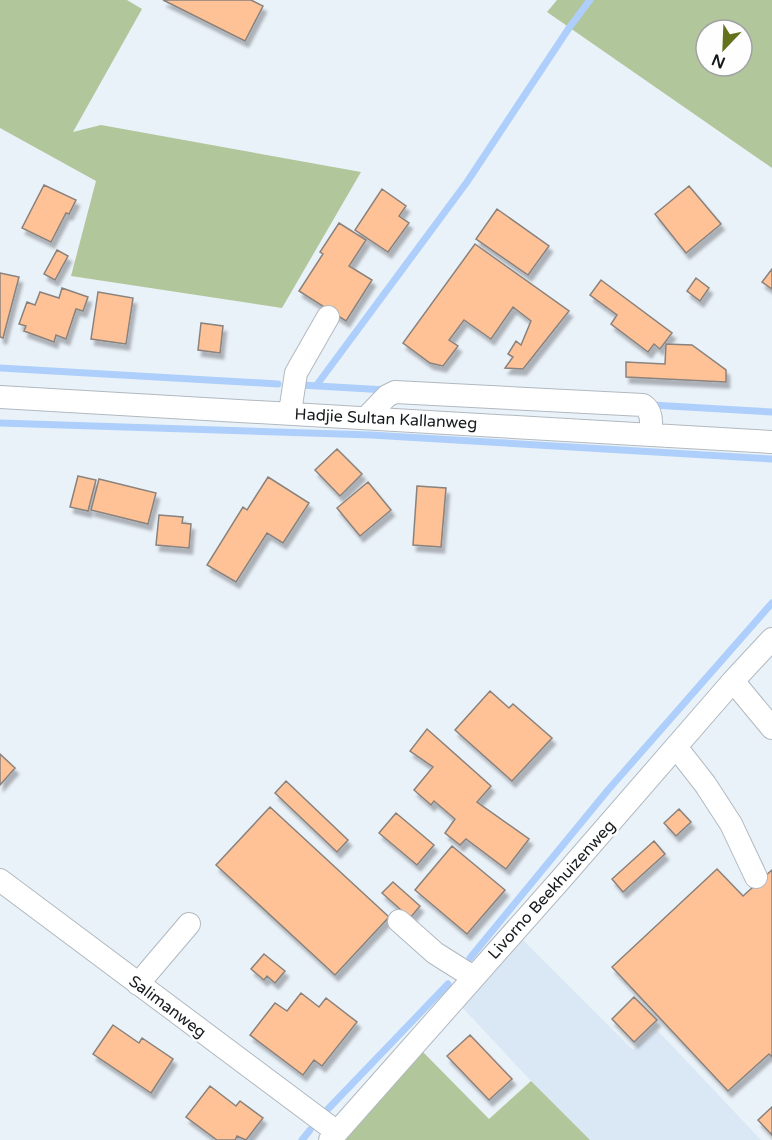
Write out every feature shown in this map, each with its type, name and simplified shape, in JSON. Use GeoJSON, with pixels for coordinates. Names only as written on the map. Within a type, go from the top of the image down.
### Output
{"type":"FeatureCollection","features":[{"type":"Feature","properties":{"kind":"street"},"geometry":{"type":"LineString","coordinates":[[290,412],[296,373],[328,316]]}},
{"type":"Feature","properties":{"kind":"street","name":"Hadjie Sultan Kallanweg"},"geometry":{"type":"LineString","coordinates":[[0,397],[290,412],[772,442]]}},
{"type":"Feature","properties":{"kind":"street","name":"Livorno Beekhuizenweg"},"geometry":{"type":"LineString","coordinates":[[333,1136],[772,639]]}},
{"type":"Feature","properties":{"kind":"street"},"geometry":{"type":"LineString","coordinates":[[733,681],[772,728]]}},
{"type":"Feature","properties":{"kind":"street"},"geometry":{"type":"LineString","coordinates":[[676,747],[705,784],[731,824],[756,877]]}},
{"type":"Feature","properties":{"kind":"street","name":"Salimanweg"},"geometry":{"type":"LineString","coordinates":[[0,880],[333,1136]]}},
{"type":"Feature","properties":{"kind":"street"},"geometry":{"type":"LineString","coordinates":[[399,921],[435,953],[473,977]]}},
{"type":"Feature","properties":{"kind":"street"},"geometry":{"type":"LineString","coordinates":[[138,984],[189,924]]}},
{"type":"Feature","properties":{"kind":"shaded area"},"geometry":{"type":"Polygon","coordinates":[[[520,937],[633,1050],[657,1030],[761,1140],[590,1140],[460,1005],[520,937]]]}},
{"type":"Feature","properties":{"kind":"green space"},"geometry":{"type":"Polygon","coordinates":[[[0,0],[127,0],[142,9],[73,132],[101,125],[361,172],[282,308],[71,276],[96,181],[0,128],[0,0]]]}},
{"type":"Feature","properties":{"kind":"green space"},"geometry":{"type":"Polygon","coordinates":[[[557,0],[772,0],[772,168],[547,12],[557,0]]]}},
{"type":"Feature","properties":{"kind":"green space"},"geometry":{"type":"Polygon","coordinates":[[[423,1052],[489,1119],[531,1081],[590,1140],[344,1140],[423,1052]]]}},
{"type":"Feature","properties":{"kind":"building"},"geometry":{"type":"Polygon","coordinates":[[[163,0],[251,0],[263,6],[245,41],[163,0]]]}},
{"type":"Feature","properties":{"kind":"building"},"geometry":{"type":"Polygon","coordinates":[[[44,185],[76,200],[69,214],[66,213],[51,242],[22,228],[44,185]]]}},
{"type":"Feature","properties":{"kind":"building"},"geometry":{"type":"Polygon","coordinates":[[[689,186],[721,224],[686,253],[655,214],[689,186]]]}},
{"type":"Feature","properties":{"kind":"building"},"geometry":{"type":"Polygon","coordinates":[[[382,189],[406,206],[399,216],[409,223],[388,252],[355,230],[382,189]]]}},
{"type":"Feature","properties":{"kind":"building"},"geometry":{"type":"Polygon","coordinates":[[[497,209],[549,246],[528,275],[476,239],[497,209]]]}},
{"type":"Feature","properties":{"kind":"building"},"geometry":{"type":"Polygon","coordinates":[[[339,223],[366,240],[349,266],[372,280],[346,321],[299,291],[323,254],[320,252],[339,223]]]}},
{"type":"Feature","properties":{"kind":"building"},"geometry":{"type":"Polygon","coordinates":[[[475,244],[569,311],[523,369],[505,368],[513,357],[508,354],[516,341],[521,345],[531,321],[513,307],[491,339],[464,320],[449,340],[458,346],[443,366],[430,363],[403,343],[475,244]]]}},
{"type":"Feature","properties":{"kind":"building"},"geometry":{"type":"Polygon","coordinates":[[[57,250],[68,256],[55,280],[44,274],[57,250]]]}},
{"type":"Feature","properties":{"kind":"building"},"geometry":{"type":"Polygon","coordinates":[[[772,269],[772,289],[762,282],[772,269]]]}},
{"type":"Feature","properties":{"kind":"building"},"geometry":{"type":"Polygon","coordinates":[[[0,273],[19,277],[3,338],[0,337],[0,273]]]}},
{"type":"Feature","properties":{"kind":"building"},"geometry":{"type":"Polygon","coordinates":[[[696,278],[709,288],[700,301],[687,291],[696,278]]]}},
{"type":"Feature","properties":{"kind":"building"},"geometry":{"type":"Polygon","coordinates":[[[601,280],[672,333],[660,349],[654,344],[648,352],[611,324],[617,315],[590,295],[601,280]]]}},
{"type":"Feature","properties":{"kind":"building"},"geometry":{"type":"Polygon","coordinates":[[[62,288],[88,297],[83,311],[76,309],[66,339],[56,335],[54,342],[24,331],[26,326],[19,324],[27,302],[35,305],[40,292],[59,298],[62,288]]]}},
{"type":"Feature","properties":{"kind":"building"},"geometry":{"type":"Polygon","coordinates":[[[98,292],[133,298],[126,344],[91,339],[98,292]]]}},
{"type":"Feature","properties":{"kind":"building"},"geometry":{"type":"Polygon","coordinates":[[[201,323],[223,326],[220,353],[198,350],[201,323]]]}},
{"type":"Feature","properties":{"kind":"building"},"geometry":{"type":"Polygon","coordinates":[[[666,344],[692,345],[726,370],[726,382],[626,377],[626,362],[665,364],[666,344]]]}},
{"type":"Feature","properties":{"kind":"building"},"geometry":{"type":"Polygon","coordinates":[[[337,449],[362,474],[340,496],[315,470],[337,449]]]}},
{"type":"Feature","properties":{"kind":"building"},"geometry":{"type":"Polygon","coordinates":[[[78,476],[96,480],[88,511],[70,507],[78,476]]]}},
{"type":"Feature","properties":{"kind":"building"},"geometry":{"type":"Polygon","coordinates":[[[268,477],[309,503],[283,543],[267,533],[236,582],[207,565],[243,507],[247,510],[268,477]]]}},
{"type":"Feature","properties":{"kind":"building"},"geometry":{"type":"Polygon","coordinates":[[[99,479],[156,493],[148,524],[91,510],[99,479]]]}},
{"type":"Feature","properties":{"kind":"building"},"geometry":{"type":"Polygon","coordinates":[[[368,482],[391,510],[360,536],[337,508],[368,482]]]}},
{"type":"Feature","properties":{"kind":"building"},"geometry":{"type":"Polygon","coordinates":[[[417,486],[446,488],[441,547],[413,545],[417,486]]]}},
{"type":"Feature","properties":{"kind":"building"},"geometry":{"type":"Polygon","coordinates":[[[159,515],[183,517],[182,523],[191,524],[189,548],[156,545],[159,515]]]}},
{"type":"Feature","properties":{"kind":"building"},"geometry":{"type":"Polygon","coordinates":[[[490,691],[509,708],[513,704],[552,738],[512,781],[455,730],[490,691]]]}},
{"type":"Feature","properties":{"kind":"building"},"geometry":{"type":"Polygon","coordinates":[[[427,729],[491,786],[477,802],[529,839],[506,869],[466,839],[460,845],[445,833],[455,819],[434,801],[431,805],[414,790],[433,767],[410,751],[427,729]]]}},
{"type":"Feature","properties":{"kind":"building"},"geometry":{"type":"Polygon","coordinates":[[[0,754],[15,768],[0,785],[0,754]]]}},
{"type":"Feature","properties":{"kind":"building"},"geometry":{"type":"Polygon","coordinates":[[[286,781],[348,840],[337,852],[275,793],[286,781]]]}},
{"type":"Feature","properties":{"kind":"building"},"geometry":{"type":"Polygon","coordinates":[[[270,807],[389,917],[335,975],[216,865],[270,807]]]}},
{"type":"Feature","properties":{"kind":"building"},"geometry":{"type":"Polygon","coordinates":[[[679,809],[691,822],[676,836],[664,823],[679,809]]]}},
{"type":"Feature","properties":{"kind":"building"},"geometry":{"type":"Polygon","coordinates":[[[396,813],[434,845],[417,865],[379,833],[396,813]]]}},
{"type":"Feature","properties":{"kind":"building"},"geometry":{"type":"Polygon","coordinates":[[[654,841],[665,854],[623,892],[612,879],[654,841]]]}},
{"type":"Feature","properties":{"kind":"building"},"geometry":{"type":"Polygon","coordinates":[[[452,846],[505,890],[467,934],[415,890],[452,846]]]}},
{"type":"Feature","properties":{"kind":"building"},"geometry":{"type":"Polygon","coordinates":[[[717,869],[743,896],[772,870],[772,1057],[769,1054],[728,1091],[612,967],[717,869]]]}},
{"type":"Feature","properties":{"kind":"building"},"geometry":{"type":"Polygon","coordinates":[[[393,882],[420,906],[410,918],[382,893],[393,882]]]}},
{"type":"Feature","properties":{"kind":"building"},"geometry":{"type":"Polygon","coordinates":[[[264,954],[285,971],[275,983],[267,976],[264,980],[251,969],[264,954]]]}},
{"type":"Feature","properties":{"kind":"building"},"geometry":{"type":"Polygon","coordinates":[[[301,993],[319,1007],[326,998],[357,1022],[322,1066],[314,1060],[303,1075],[250,1035],[275,1003],[287,1011],[301,993]]]}},
{"type":"Feature","properties":{"kind":"building"},"geometry":{"type":"Polygon","coordinates":[[[634,997],[657,1020],[634,1042],[612,1019],[634,997]]]}},
{"type":"Feature","properties":{"kind":"building"},"geometry":{"type":"Polygon","coordinates":[[[113,1025],[139,1043],[142,1038],[173,1059],[151,1093],[93,1054],[113,1025]]]}},
{"type":"Feature","properties":{"kind":"building"},"geometry":{"type":"Polygon","coordinates":[[[470,1035],[512,1079],[489,1100],[447,1056],[470,1035]]]}},
{"type":"Feature","properties":{"kind":"building"},"geometry":{"type":"Polygon","coordinates":[[[210,1086],[236,1106],[240,1101],[263,1118],[246,1140],[237,1136],[235,1140],[217,1140],[186,1117],[210,1086]]]}},
{"type":"Feature","properties":{"kind":"building"},"geometry":{"type":"Polygon","coordinates":[[[772,1107],[772,1135],[758,1120],[772,1107]]]}},
{"type":"Feature","properties":{"kind":"waterway"},"geometry":{"type":"LineString","coordinates":[[316,386],[467,182],[590,0]]}},
{"type":"Feature","properties":{"kind":"waterway"},"geometry":{"type":"LineString","coordinates":[[0,368],[278,384]]}},
{"type":"Feature","properties":{"kind":"waterway"},"geometry":{"type":"LineString","coordinates":[[301,385],[386,390]]}},
{"type":"Feature","properties":{"kind":"waterway"},"geometry":{"type":"LineString","coordinates":[[652,405],[772,412]]}},
{"type":"Feature","properties":{"kind":"waterway"},"geometry":{"type":"LineString","coordinates":[[0,423],[371,435],[772,459]]}},
{"type":"Feature","properties":{"kind":"waterway"},"geometry":{"type":"LineString","coordinates":[[470,958],[608,790],[772,603]]}},
{"type":"Feature","properties":{"kind":"waterway"},"geometry":{"type":"LineString","coordinates":[[328,1109],[448,984]]}},
{"type":"Feature","properties":{"kind":"waterway"},"geometry":{"type":"LineString","coordinates":[[302,1140],[310,1130]]}}]}
